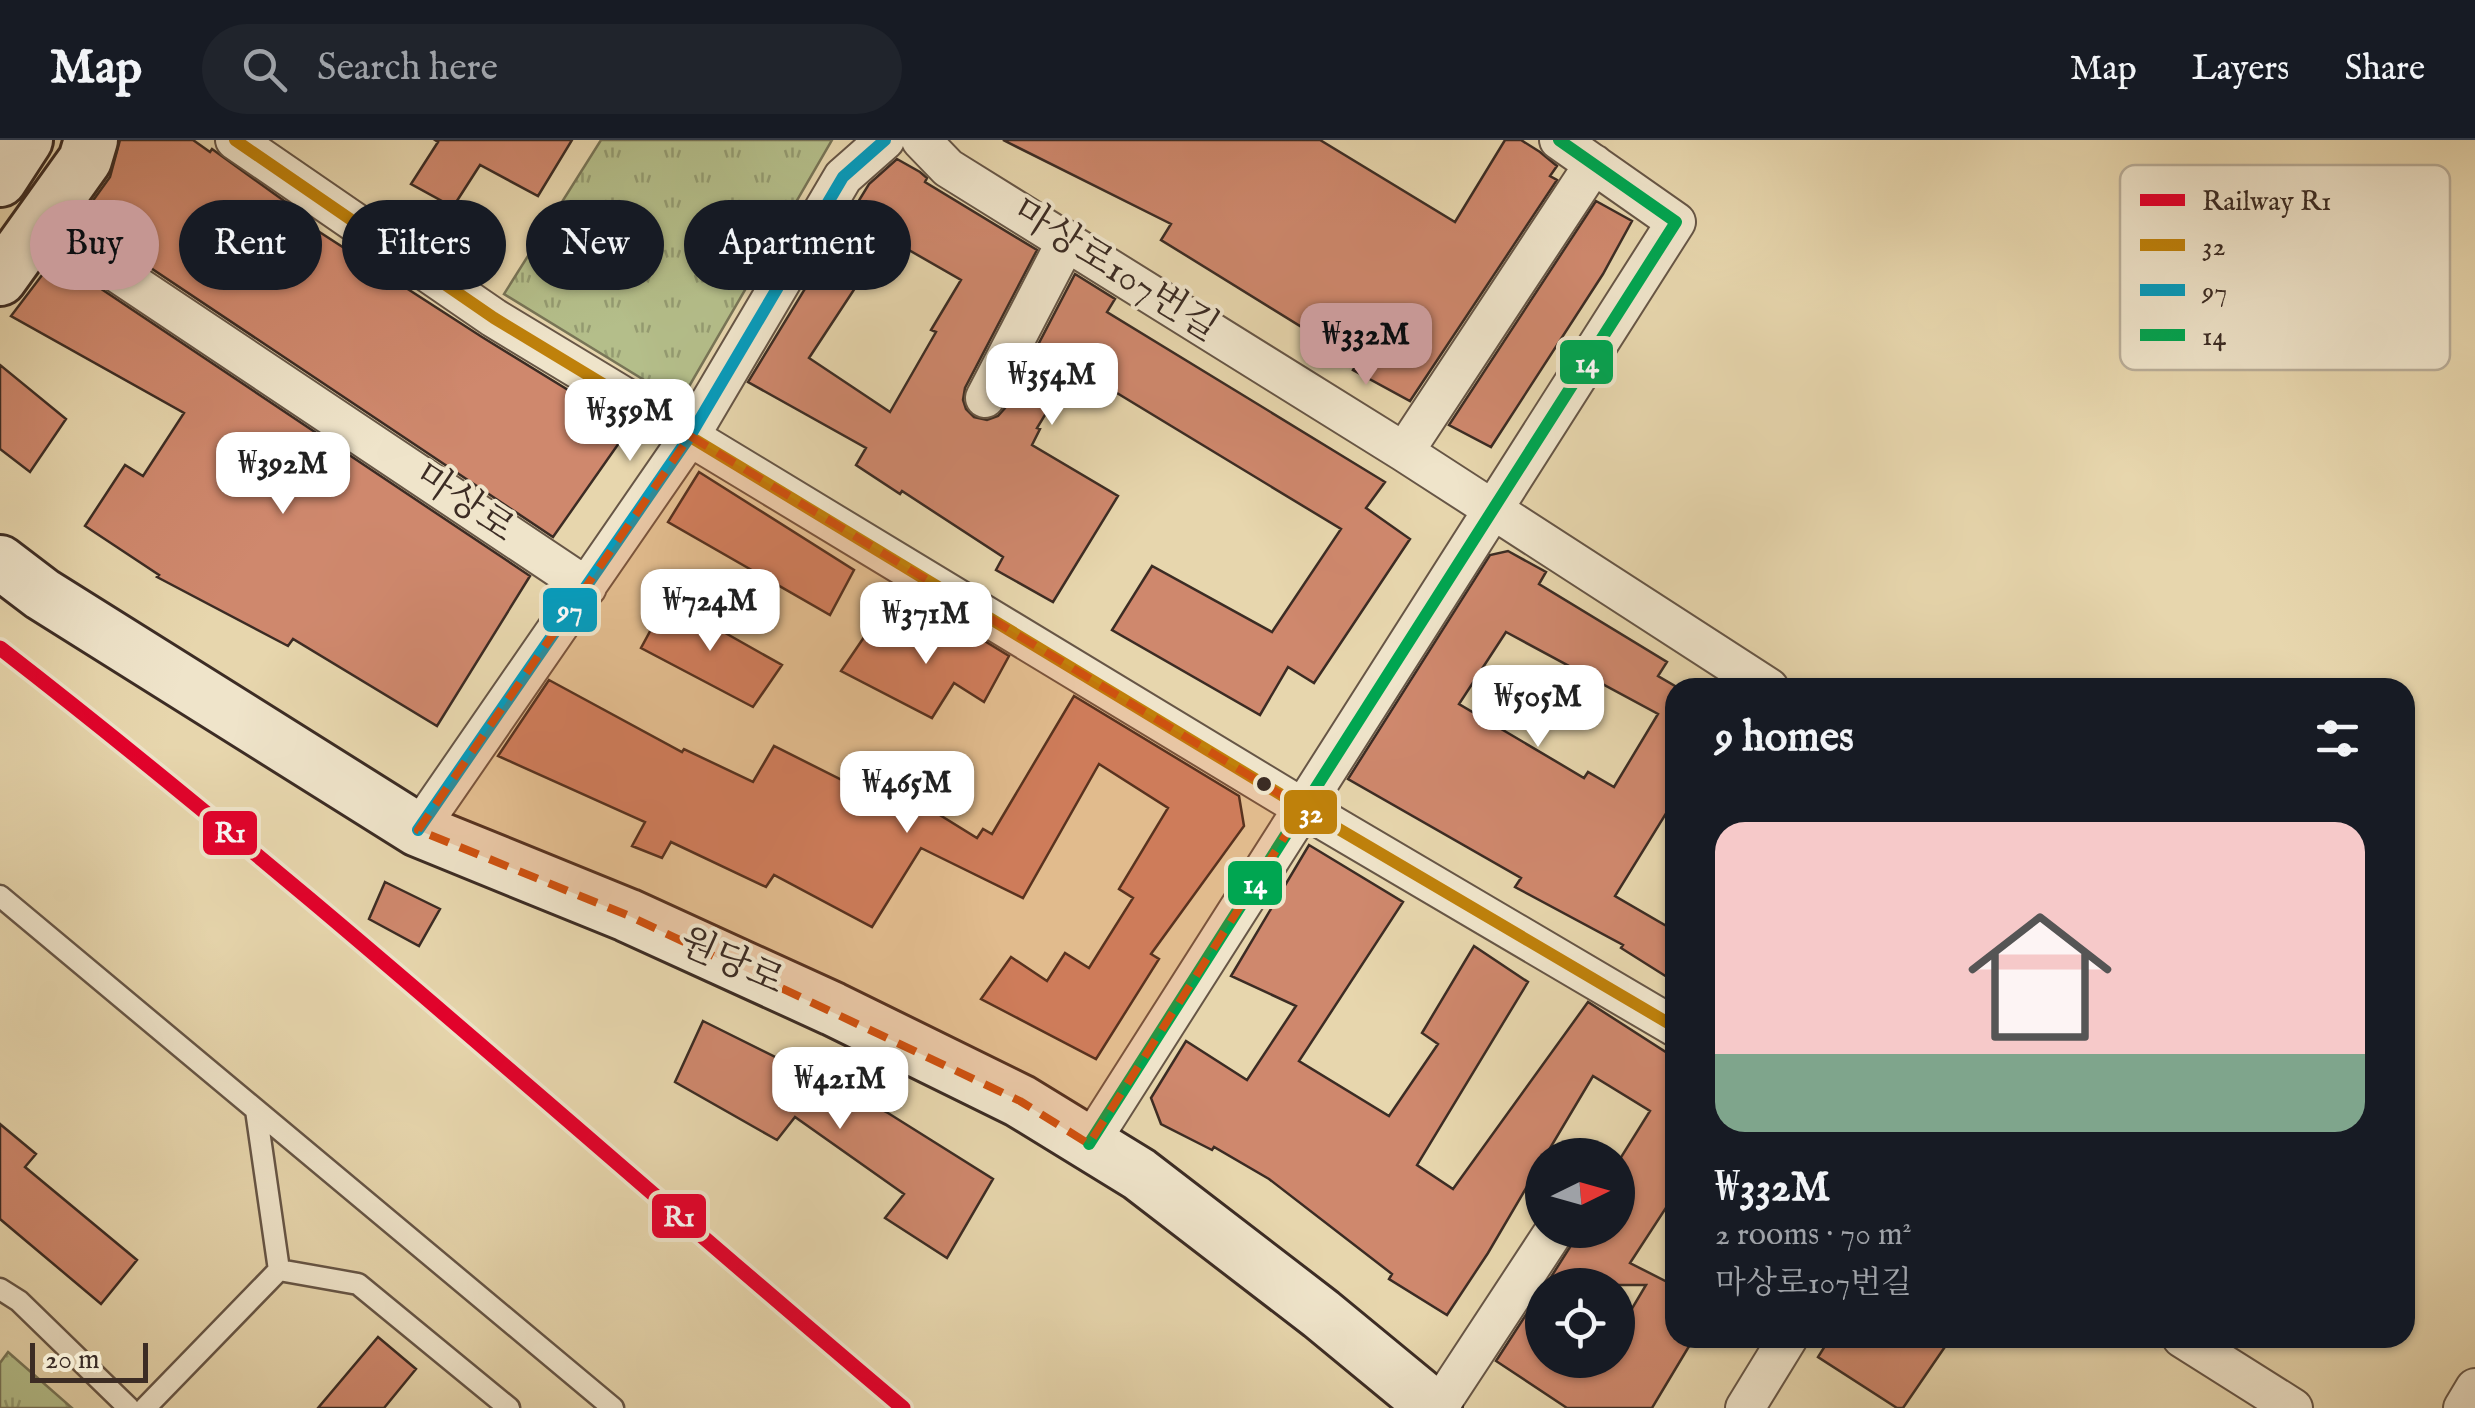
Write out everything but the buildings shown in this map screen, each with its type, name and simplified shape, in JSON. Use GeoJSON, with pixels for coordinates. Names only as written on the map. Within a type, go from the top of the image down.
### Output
{"type":"FeatureCollection","features":[{"type":"Feature","properties":{"kind":"main road"},"geometry":{"type":"LineString","coordinates":[[0,180],[26,140]]}},
{"type":"Feature","properties":{"kind":"main road"},"geometry":{"type":"LineString","coordinates":[[0,280],[57,140]]}},
{"type":"Feature","properties":{"kind":"main road"},"geometry":{"type":"LineString","coordinates":[[20,224],[86,160],[90,140]]}},
{"type":"Feature","properties":{"kind":"main road","name":"원당로"},"geometry":{"type":"LineString","coordinates":[[0,562],[42,594],[418,830],[627,915],[833,1009],[1020,1101],[1139,1174],[1436,1408]]}},
{"type":"Feature","properties":{"kind":"street"},"geometry":{"type":"LineString","coordinates":[[234,140],[494,318],[1303,808],[1665,1021]]}},
{"type":"Feature","properties":{"kind":"street"},"geometry":{"type":"LineString","coordinates":[[418,830],[690,436],[843,177],[884,140]]}},
{"type":"Feature","properties":{"kind":"street","name":"마상로107번길"},"geometry":{"type":"LineString","coordinates":[[922,140],[948,168],[1404,452],[1754,678]]}},
{"type":"Feature","properties":{"kind":"street"},"geometry":{"type":"LineString","coordinates":[[1089,1144],[1676,222],[1559,140]]}},
{"type":"Feature","properties":{"kind":"street"},"geometry":{"type":"LineString","coordinates":[[1404,452],[1594,164]]}},
{"type":"Feature","properties":{"kind":"street","name":"마상로"},"geometry":{"type":"LineString","coordinates":[[20,224],[587,587]]}},
{"type":"Feature","properties":{"kind":"street"},"geometry":{"type":"LineString","coordinates":[[985,398],[1068,240]]}},
{"type":"Feature","properties":{"kind":"street"},"geometry":{"type":"LineString","coordinates":[[1436,1408],[1542,1248]]}},
{"type":"Feature","properties":{"kind":"street"},"geometry":{"type":"LineString","coordinates":[[1746,1408],[1782,1348]]}},
{"type":"Feature","properties":{"kind":"street"},"geometry":{"type":"LineString","coordinates":[[2198,1348],[2294,1408]]}},
{"type":"Feature","properties":{"kind":"street"},"geometry":{"type":"LineString","coordinates":[[2463,1408],[2475,1388]]}},
{"type":"Feature","properties":{"kind":"lane"},"geometry":{"type":"LineString","coordinates":[[0,896],[613,1408]]}},
{"type":"Feature","properties":{"kind":"lane"},"geometry":{"type":"LineString","coordinates":[[256,1110],[278,1270]]}},
{"type":"Feature","properties":{"kind":"lane"},"geometry":{"type":"LineString","coordinates":[[146,1408],[278,1270]]}},
{"type":"Feature","properties":{"kind":"lane"},"geometry":{"type":"LineString","coordinates":[[278,1270],[358,1284],[508,1408]]}},
{"type":"Feature","properties":{"kind":"lane"},"geometry":{"type":"LineString","coordinates":[[0,1289],[19,1301],[129,1408]]}},
{"type":"Feature","properties":{"kind":"highlighted area"},"geometry":{"type":"Polygon","coordinates":[[[690,436],[1303,808],[1089,1144],[1020,1101],[627,915],[418,830],[690,436]]]}},
{"type":"Feature","properties":{"kind":"green space"},"geometry":{"type":"Polygon","coordinates":[[[601,140],[832,140],[797,200],[684,200],[684,290],[745,290],[680,402],[504,294],[526,259],[526,290],[664,290],[664,200],[563,200],[601,140]]]}},
{"type":"Feature","properties":{"kind":"green space"},"geometry":{"type":"Polygon","coordinates":[[[8,1352],[72,1408],[0,1408],[0,1363],[8,1352]]]}},
{"type":"Feature","properties":{"kind":"rail line","name":"R1"},"geometry":{"type":"LineString","coordinates":[[0,648],[343,927],[903,1408]]}},
{"type":"Feature","properties":{"kind":"transit line","name":"32"},"geometry":{"type":"LineString","coordinates":[[235,140],[494,318],[1303,808],[1665,1021]]}},
{"type":"Feature","properties":{"kind":"transit line","name":"97"},"geometry":{"type":"LineString","coordinates":[[418,830],[690,436],[843,177],[885,140]]}},
{"type":"Feature","properties":{"kind":"transit line","name":"14"},"geometry":{"type":"LineString","coordinates":[[1089,1144],[1676,222],[1559,140]]}}]}
